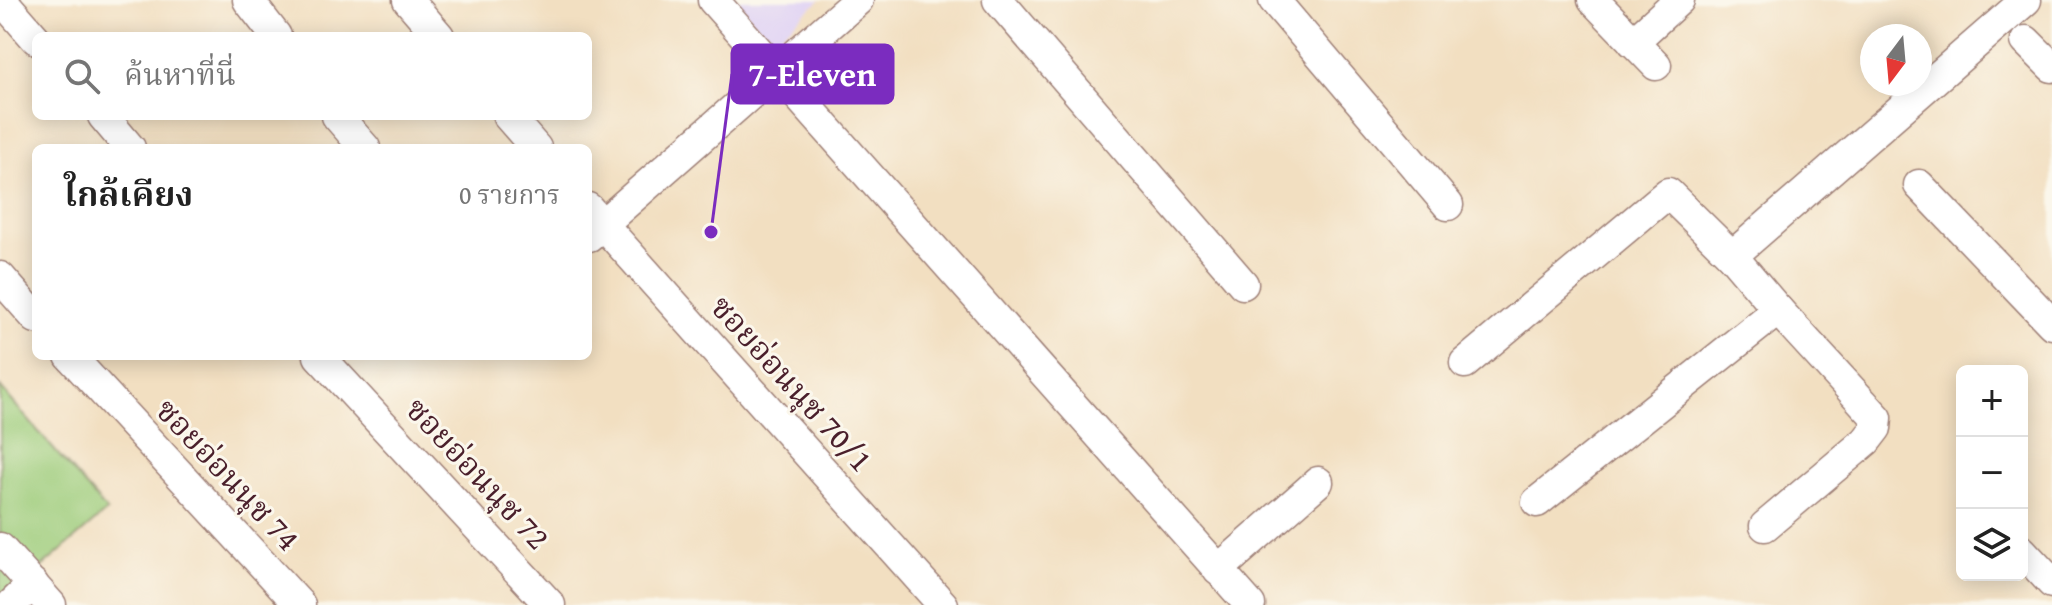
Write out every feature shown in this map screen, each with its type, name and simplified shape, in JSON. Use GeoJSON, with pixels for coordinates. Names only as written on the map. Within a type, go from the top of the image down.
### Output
{"type":"FeatureCollection","features":[{"type":"Feature","properties":{"kind":"street"},"geometry":{"type":"LineString","coordinates":[[2,0],[32,34]]}},
{"type":"Feature","properties":{"kind":"street"},"geometry":{"type":"LineString","coordinates":[[408,0],[436,32]]}},
{"type":"Feature","properties":{"kind":"street"},"geometry":{"type":"LineString","coordinates":[[713,0],[1250,605]]}},
{"type":"Feature","properties":{"kind":"street"},"geometry":{"type":"LineString","coordinates":[[593,223],[777,72],[858,0]]}},
{"type":"Feature","properties":{"kind":"street"},"geometry":{"type":"LineString","coordinates":[[998,0],[1243,284]]}},
{"type":"Feature","properties":{"kind":"street"},"geometry":{"type":"LineString","coordinates":[[1274,0],[1448,205]]}},
{"type":"Feature","properties":{"kind":"street"},"geometry":{"type":"LineString","coordinates":[[1593,0],[1656,65]]}},
{"type":"Feature","properties":{"kind":"street"},"geometry":{"type":"LineString","coordinates":[[1633,42],[1679,0]]}},
{"type":"Feature","properties":{"kind":"street"},"geometry":{"type":"LineString","coordinates":[[1732,256],[2026,0]]}},
{"type":"Feature","properties":{"kind":"street"},"geometry":{"type":"LineString","coordinates":[[256,3],[274,32]]}},
{"type":"Feature","properties":{"kind":"street"},"geometry":{"type":"LineString","coordinates":[[2026,41],[2052,67]]}},
{"type":"Feature","properties":{"kind":"street"},"geometry":{"type":"LineString","coordinates":[[106,120],[127,144]]}},
{"type":"Feature","properties":{"kind":"street"},"geometry":{"type":"LineString","coordinates":[[340,120],[362,144]]}},
{"type":"Feature","properties":{"kind":"street"},"geometry":{"type":"LineString","coordinates":[[512,120],[532,144]]}},
{"type":"Feature","properties":{"kind":"street"},"geometry":{"type":"LineString","coordinates":[[1919,185],[2052,324]]}},
{"type":"Feature","properties":{"kind":"street"},"geometry":{"type":"LineString","coordinates":[[1465,363],[1668,193],[1732,256],[1877,418],[1876,428],[1866,441],[1765,526]]}},
{"type":"Feature","properties":{"kind":"street","name":"ซอยอ่อนนุช 70/1"},"geometry":{"type":"LineString","coordinates":[[593,223],[943,605]]}},
{"type":"Feature","properties":{"kind":"street"},"geometry":{"type":"LineString","coordinates":[[0,277],[32,313]]}},
{"type":"Feature","properties":{"kind":"street"},"geometry":{"type":"LineString","coordinates":[[1537,502],[1778,310]]}},
{"type":"Feature","properties":{"kind":"street","name":"ซอยอ่อนนุช 74"},"geometry":{"type":"LineString","coordinates":[[74,360],[300,605]]}},
{"type":"Feature","properties":{"kind":"street","name":"ซอยอ่อนนุช 72"},"geometry":{"type":"LineString","coordinates":[[323,360],[550,605]]}},
{"type":"Feature","properties":{"kind":"street"},"geometry":{"type":"LineString","coordinates":[[1218,570],[1318,482]]}},
{"type":"Feature","properties":{"kind":"street"},"geometry":{"type":"LineString","coordinates":[[0,548],[42,594],[11,605]]}},
{"type":"Feature","properties":{"kind":"street"},"geometry":{"type":"LineString","coordinates":[[2028,557],[2052,583]]}},
{"type":"Feature","properties":{"kind":"shaded area"},"geometry":{"type":"Polygon","coordinates":[[[735,0],[820,0],[772,42],[735,0]]]}},
{"type":"Feature","properties":{"kind":"green space"},"geometry":{"type":"Polygon","coordinates":[[[0,387],[107,511],[0,603],[0,387]]]}},
{"type":"Feature","properties":{"kind":"place","name":"7-Eleven"},"geometry":{"type":"Point","coordinates":[711,232]}}]}
